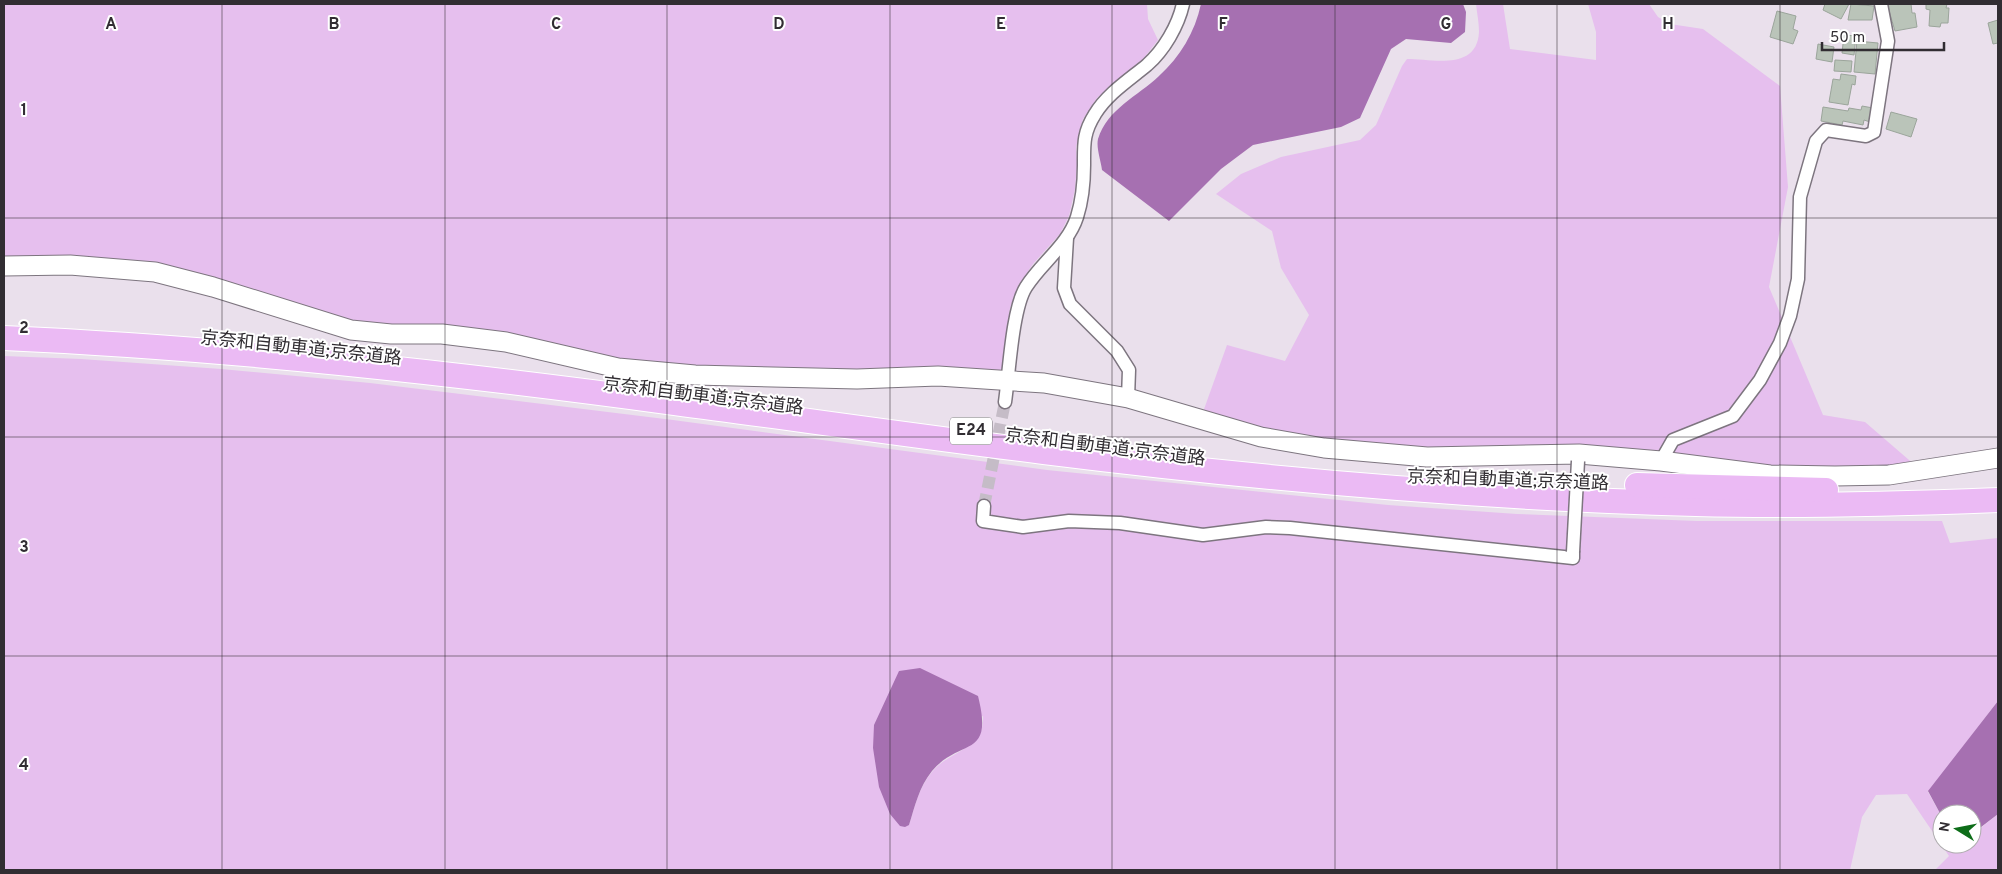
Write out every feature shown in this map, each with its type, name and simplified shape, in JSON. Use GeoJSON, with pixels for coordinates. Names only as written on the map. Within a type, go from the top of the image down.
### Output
{"type":"FeatureCollection","features":[{"type":"Feature","properties":{"kind":"highway","name":"京奈和自動車道;京奈道路"},"geometry":{"type":"LineString","coordinates":[[4,328],[161,336],[325,350],[551,377],[1204,461],[1386,476],[1702,488],[1786,488],[1855,492],[1940,502]]}},
{"type":"Feature","properties":{"kind":"highway","name":"京奈和自動車道;京奈道路"},"geometry":{"type":"LineString","coordinates":[[4,338],[101,343],[372,366],[666,402],[1049,453],[1390,488],[1518,497],[1698,504],[1860,505],[1998,500]]}},
{"type":"Feature","properties":{"kind":"street"},"geometry":{"type":"LineString","coordinates":[[1005,402],[1017,309],[1024,289],[1066,238],[1076,218],[1082,190],[1083,148],[1090,122],[1103,103],[1149,63],[1169,37],[1183,4]]}},
{"type":"Feature","properties":{"kind":"street"},"geometry":{"type":"LineString","coordinates":[[1661,461],[1674,440],[1733,416],[1760,380],[1780,343],[1790,316],[1798,279],[1800,196],[1816,141],[1826,130],[1866,136],[1874,132],[1888,41],[1881,4]]}},
{"type":"Feature","properties":{"kind":"street"},"geometry":{"type":"LineString","coordinates":[[1066,238],[1064,288],[1070,304],[1117,351],[1129,370],[1128,398]]}},
{"type":"Feature","properties":{"kind":"street"},"geometry":{"type":"LineString","coordinates":[[4,266],[70,265],[155,272],[212,287],[351,330],[391,334],[442,334],[506,342],[618,368],[695,375],[857,379],[938,376],[1044,383],[1128,398],[1262,437],[1324,448],[1427,457],[1579,458],[1661,461],[1770,475],[1835,476],[1889,475],[1998,458]]}},
{"type":"Feature","properties":{"kind":"street"},"geometry":{"type":"LineString","coordinates":[[984,506],[983,521],[1023,527],[1068,521],[1120,523],[1203,536],[1266,527],[1573,558],[1579,458]]}},
{"type":"Feature","properties":{"kind":"shaded area"},"geometry":{"type":"Polygon","coordinates":[[[4,4],[1147,4],[1148,19],[1158,40],[1144,58],[1097,98],[1083,119],[1076,147],[1075,189],[1069,216],[1060,234],[1033,264],[1018,286],[1010,308],[1004,366],[997,374],[696,367],[619,361],[391,326],[353,323],[215,280],[4,259],[4,4]]]}},
{"type":"Feature","properties":{"kind":"shaded area"},"geometry":{"type":"Polygon","coordinates":[[[1201,4],[1463,4],[1466,12],[1465,32],[1451,43],[1406,39],[1391,49],[1360,118],[1341,127],[1253,145],[1221,169],[1169,221],[1102,170],[1098,139],[1108,119],[1174,61],[1191,34],[1201,4]]]}},
{"type":"Feature","properties":{"kind":"shaded area"},"geometry":{"type":"Polygon","coordinates":[[[1476,4],[1503,4],[1510,49],[1596,60],[1596,32],[1588,4],[1649,4],[1658,17],[1670,24],[1703,29],[1780,86],[1788,187],[1769,287],[1823,415],[1865,422],[1916,466],[1835,469],[1427,449],[1325,440],[1263,430],[1203,412],[1227,345],[1285,361],[1309,315],[1281,268],[1272,231],[1216,194],[1241,174],[1281,157],[1360,140],[1376,125],[1402,66],[1407,59],[1452,60],[1462,58],[1471,53],[1479,32],[1476,4]]]}},
{"type":"Feature","properties":{"kind":"shaded area"},"geometry":{"type":"Polygon","coordinates":[[[4,356],[81,359],[221,369],[370,383],[673,420],[1047,470],[1388,505],[1517,514],[1697,521],[1942,521],[1950,543],[1998,538],[1998,701],[1928,792],[1935,804],[1932,804],[1932,831],[1907,794],[1876,795],[1862,817],[1850,870],[4,870],[4,356]],[[983,716],[873,748],[909,825],[918,797],[932,772],[947,759],[965,749],[978,736],[982,727],[983,716]]]}},
{"type":"Feature","properties":{"kind":"shaded area"},"geometry":{"type":"Polygon","coordinates":[[[920,668],[978,696],[982,716],[982,730],[978,739],[972,745],[943,761],[932,771],[915,804],[909,825],[905,827],[900,826],[890,814],[879,787],[873,748],[874,725],[899,671],[920,668]]]}},
{"type":"Feature","properties":{"kind":"shaded area"},"geometry":{"type":"Polygon","coordinates":[[[1998,701],[1998,814],[1982,826],[1982,804],[1935,804],[1928,791],[1998,701]]]}},
{"type":"Feature","properties":{"kind":"shaded area"},"geometry":{"type":"Polygon","coordinates":[[[1998,814],[1998,870],[1935,870],[1949,856],[1948,854],[1982,854],[1982,827],[1998,814]]]}},
{"type":"Feature","properties":{"kind":"building"},"geometry":{"type":"Polygon","coordinates":[[[1825,4],[1849,4],[1841,19],[1823,10],[1825,4]]]}},
{"type":"Feature","properties":{"kind":"building"},"geometry":{"type":"Polygon","coordinates":[[[1851,4],[1874,6],[1872,20],[1848,20],[1851,4]]]}},
{"type":"Feature","properties":{"kind":"building"},"geometry":{"type":"Polygon","coordinates":[[[1887,4],[1911,4],[1912,13],[1915,13],[1917,27],[1895,31],[1887,4]]]}},
{"type":"Feature","properties":{"kind":"building"},"geometry":{"type":"Polygon","coordinates":[[[1926,4],[1947,4],[1946,8],[1949,8],[1948,23],[1941,23],[1940,27],[1929,26],[1930,10],[1926,9],[1926,4]]]}},
{"type":"Feature","properties":{"kind":"building"},"geometry":{"type":"Polygon","coordinates":[[[1777,11],[1796,16],[1793,29],[1798,31],[1793,44],[1770,37],[1777,11]]]}},
{"type":"Feature","properties":{"kind":"building"},"geometry":{"type":"Polygon","coordinates":[[[1998,20],[1998,43],[1993,44],[1988,23],[1998,20]]]}},
{"type":"Feature","properties":{"kind":"building"},"geometry":{"type":"Polygon","coordinates":[[[1844,35],[1856,36],[1854,55],[1842,53],[1844,35]]]}},
{"type":"Feature","properties":{"kind":"building"},"geometry":{"type":"Polygon","coordinates":[[[1857,41],[1878,43],[1875,74],[1854,72],[1857,41]]]}},
{"type":"Feature","properties":{"kind":"building"},"geometry":{"type":"Polygon","coordinates":[[[1818,44],[1834,47],[1832,62],[1816,59],[1818,44]]]}},
{"type":"Feature","properties":{"kind":"building"},"geometry":{"type":"Polygon","coordinates":[[[1835,60],[1852,61],[1851,72],[1834,71],[1835,60]]]}},
{"type":"Feature","properties":{"kind":"building"},"geometry":{"type":"Polygon","coordinates":[[[1841,74],[1856,76],[1855,85],[1852,84],[1848,105],[1829,102],[1833,79],[1840,80],[1841,74]]]}},
{"type":"Feature","properties":{"kind":"building"},"geometry":{"type":"Polygon","coordinates":[[[1862,106],[1873,108],[1870,122],[1864,120],[1863,125],[1843,121],[1842,125],[1821,121],[1823,107],[1848,111],[1849,108],[1861,110],[1862,106]]]}},
{"type":"Feature","properties":{"kind":"building"},"geometry":{"type":"Polygon","coordinates":[[[1891,112],[1917,119],[1911,137],[1886,129],[1891,112]]]}},
{"type":"Feature","properties":{"kind":"tunnel"},"geometry":{"type":"LineString","coordinates":[[984,506],[1005,402]]}}]}
